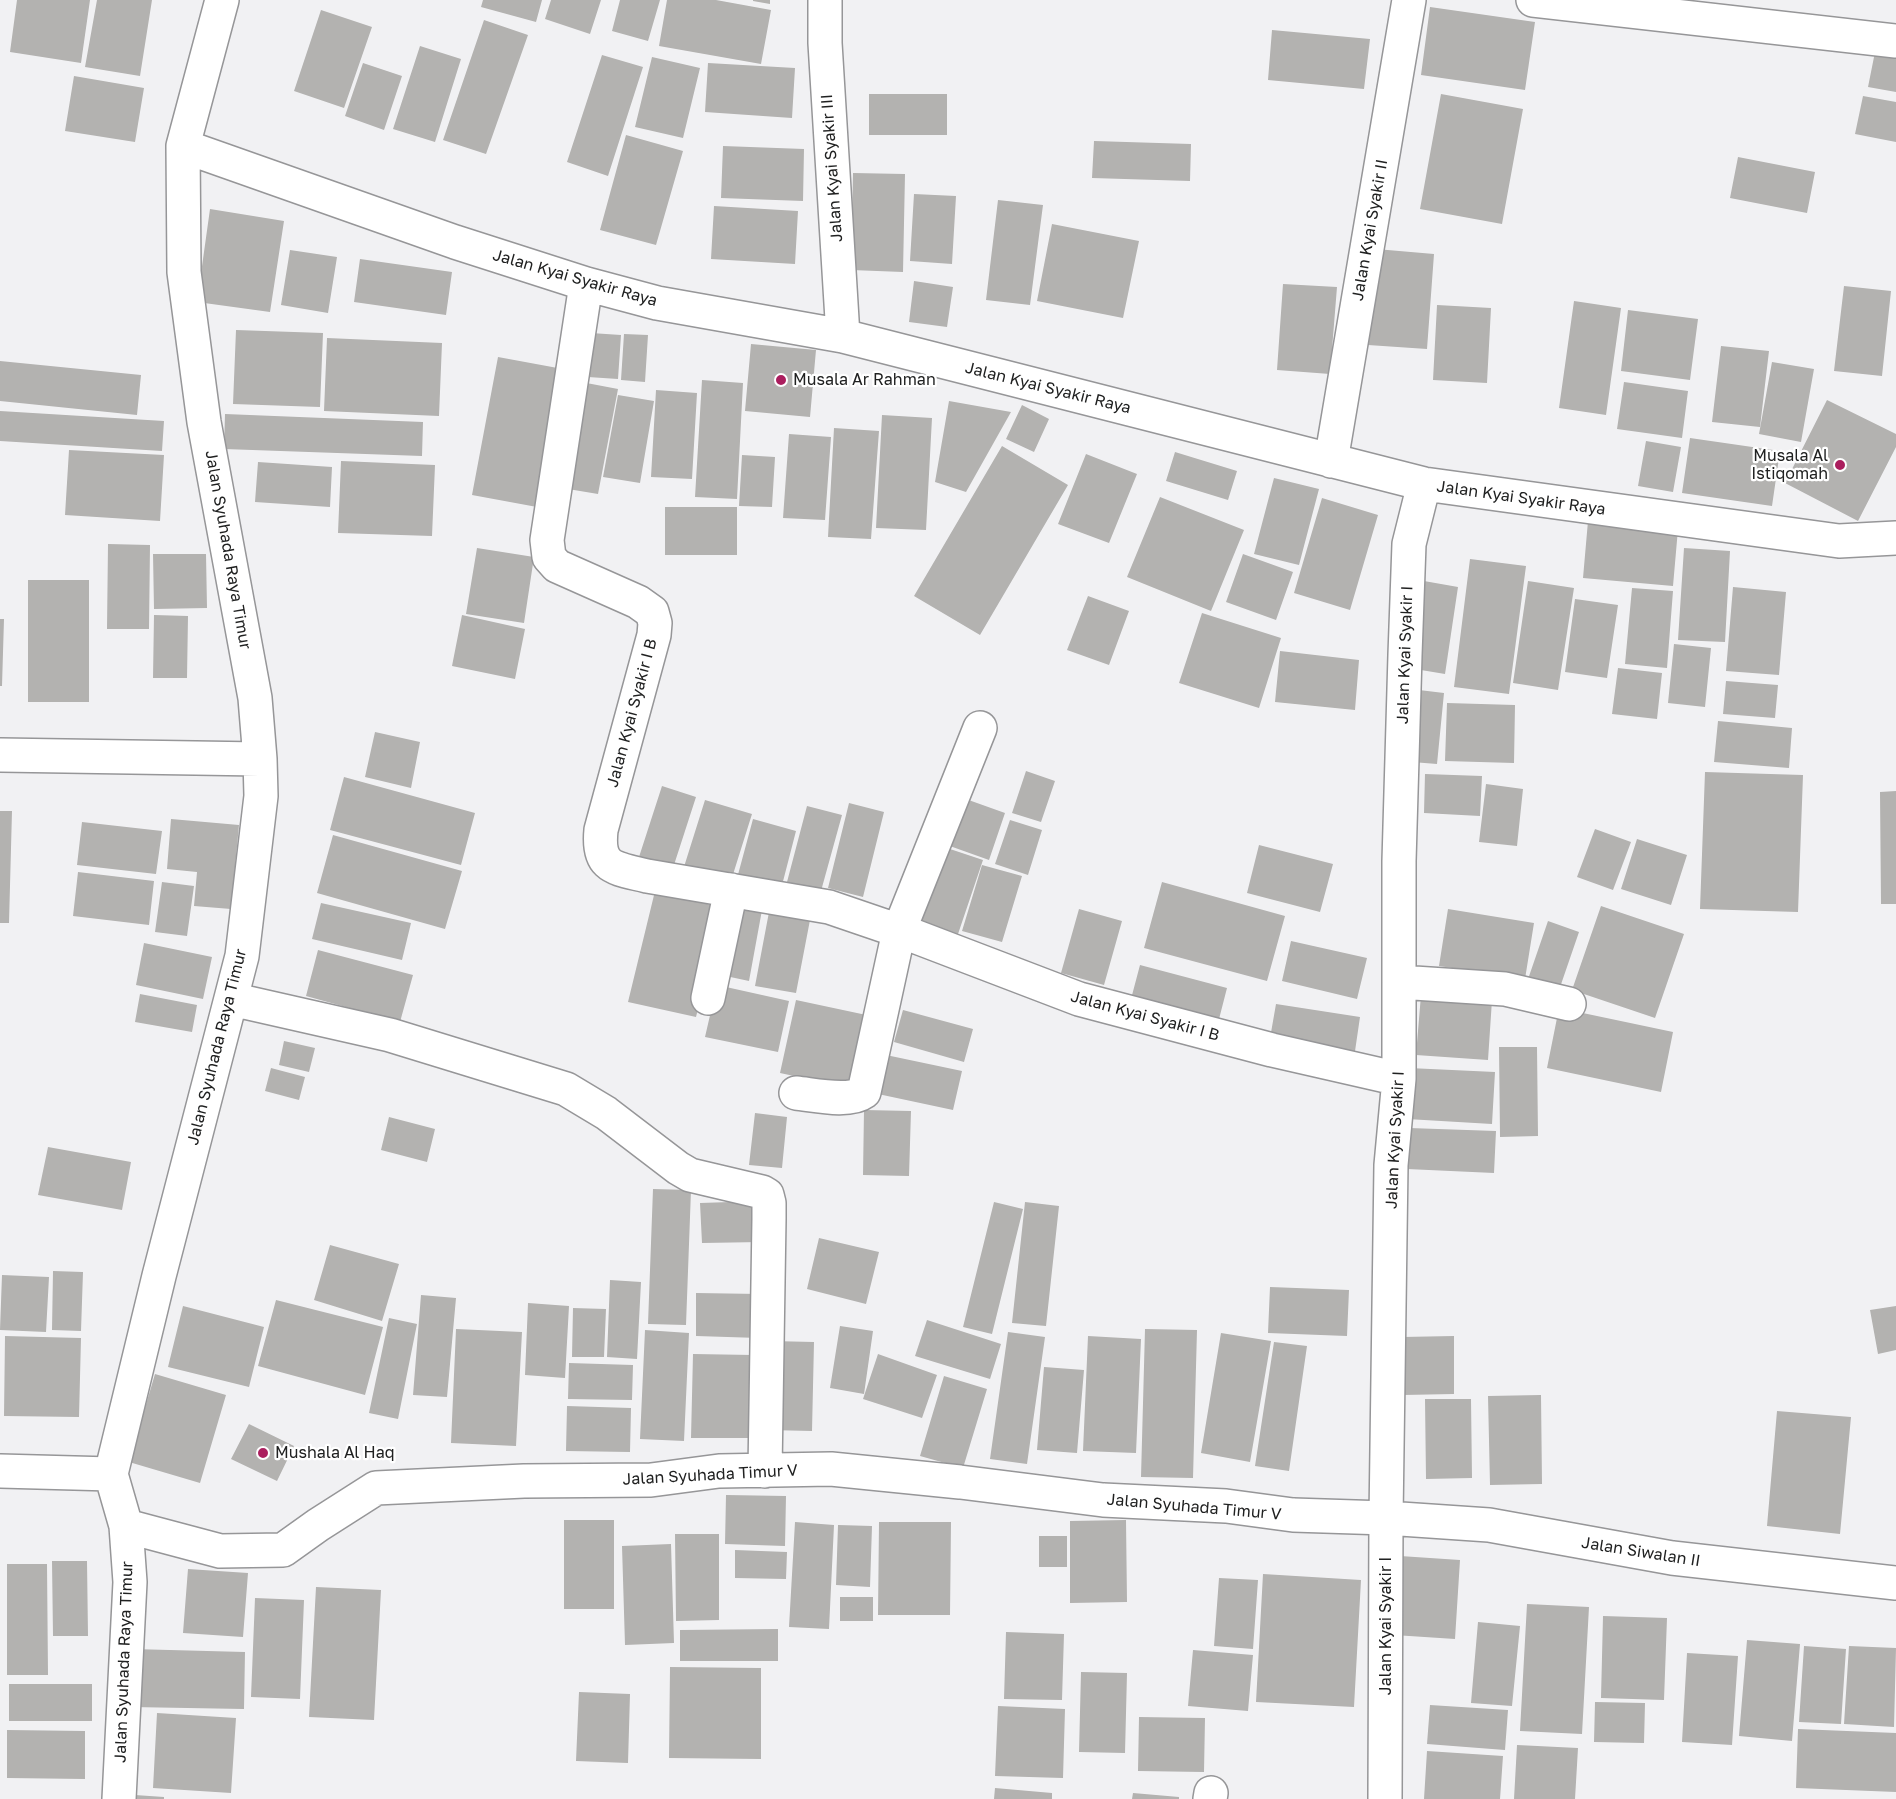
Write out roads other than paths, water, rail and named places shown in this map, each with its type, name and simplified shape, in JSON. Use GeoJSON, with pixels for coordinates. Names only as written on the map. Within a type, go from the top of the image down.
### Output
{"type":"FeatureCollection","features":[{"type":"Feature","properties":{"kind":"street","name":"Jalan Syuhada Raya Timur"},"geometry":{"type":"LineString","coordinates":[[119,1799],[130,1582],[126,1526],[111,1474],[159,1276],[242,956],[261,796],[255,698],[204,422],[184,272],[183,146],[222,0]]}},
{"type":"Feature","properties":{"kind":"street","name":"Jalan Kyai Syakir III"},"geometry":{"type":"LineString","coordinates":[[825,0],[825,43],[843,336]]}},
{"type":"Feature","properties":{"kind":"street","name":"Jalan Kyai Syakir II"},"geometry":{"type":"LineString","coordinates":[[1331,461],[1409,0]]}},
{"type":"Feature","properties":{"kind":"street"},"geometry":{"type":"LineString","coordinates":[[1533,0],[1896,41]]}},
{"type":"Feature","properties":{"kind":"street","name":"Jalan Kyai Syakir Raya"},"geometry":{"type":"LineString","coordinates":[[183,146],[455,242],[586,284],[657,303],[843,336],[1424,484],[1839,541],[1896,538]]}},
{"type":"Feature","properties":{"kind":"street","name":"Jalan Kyai Syakir I B"},"geometry":{"type":"LineString","coordinates":[[586,284],[547,540],[549,557],[557,566],[571,574],[638,602],[652,612],[655,623],[654,636],[601,830],[600,843],[604,860],[623,870],[647,876],[829,907],[1079,999],[1272,1050],[1399,1079]]}},
{"type":"Feature","properties":{"kind":"street","name":"Jalan Kyai Syakir I"},"geometry":{"type":"LineString","coordinates":[[1385,1799],[1391,1165],[1399,1079],[1399,861],[1409,544],[1424,484]]}},
{"type":"Feature","properties":{"kind":"street"},"geometry":{"type":"LineString","coordinates":[[796,1093],[846,1098],[864,1092],[899,931],[980,728]]}},
{"type":"Feature","properties":{"kind":"street"},"geometry":{"type":"LineString","coordinates":[[0,755],[260,759]]}},
{"type":"Feature","properties":{"kind":"street"},"geometry":{"type":"LineString","coordinates":[[708,998],[731,890]]}},
{"type":"Feature","properties":{"kind":"street"},"geometry":{"type":"LineString","coordinates":[[1399,982],[1505,989],[1569,1004]]}},
{"type":"Feature","properties":{"kind":"street"},"geometry":{"type":"LineString","coordinates":[[231,999],[390,1035],[566,1089],[606,1113],[690,1175],[767,1195],[769,1219],[765,1471]]}},
{"type":"Feature","properties":{"kind":"street","name":"Jalan Syuhada Timur V"},"geometry":{"type":"LineString","coordinates":[[126,1526],[220,1551],[283,1550],[376,1488],[524,1481],[651,1480],[719,1471],[831,1469],[1103,1500],[1226,1506],[1293,1515],[1386,1518]]}},
{"type":"Feature","properties":{"kind":"street"},"geometry":{"type":"LineString","coordinates":[[0,1471],[111,1474]]}},
{"type":"Feature","properties":{"kind":"street","name":"Jalan Siwalan II"},"geometry":{"type":"LineString","coordinates":[[1386,1518],[1489,1526],[1672,1558],[1896,1583]]}},
{"type":"Feature","properties":{"kind":"place","name":"Musala Ar Rahman"},"geometry":{"type":"Point","coordinates":[781,380]}},
{"type":"Feature","properties":{"kind":"place","name":"Musala Al Istiqomah"},"geometry":{"type":"Point","coordinates":[1840,465]}},
{"type":"Feature","properties":{"kind":"place","name":"Mushala Al Haq"},"geometry":{"type":"Point","coordinates":[263,1453]}}]}
